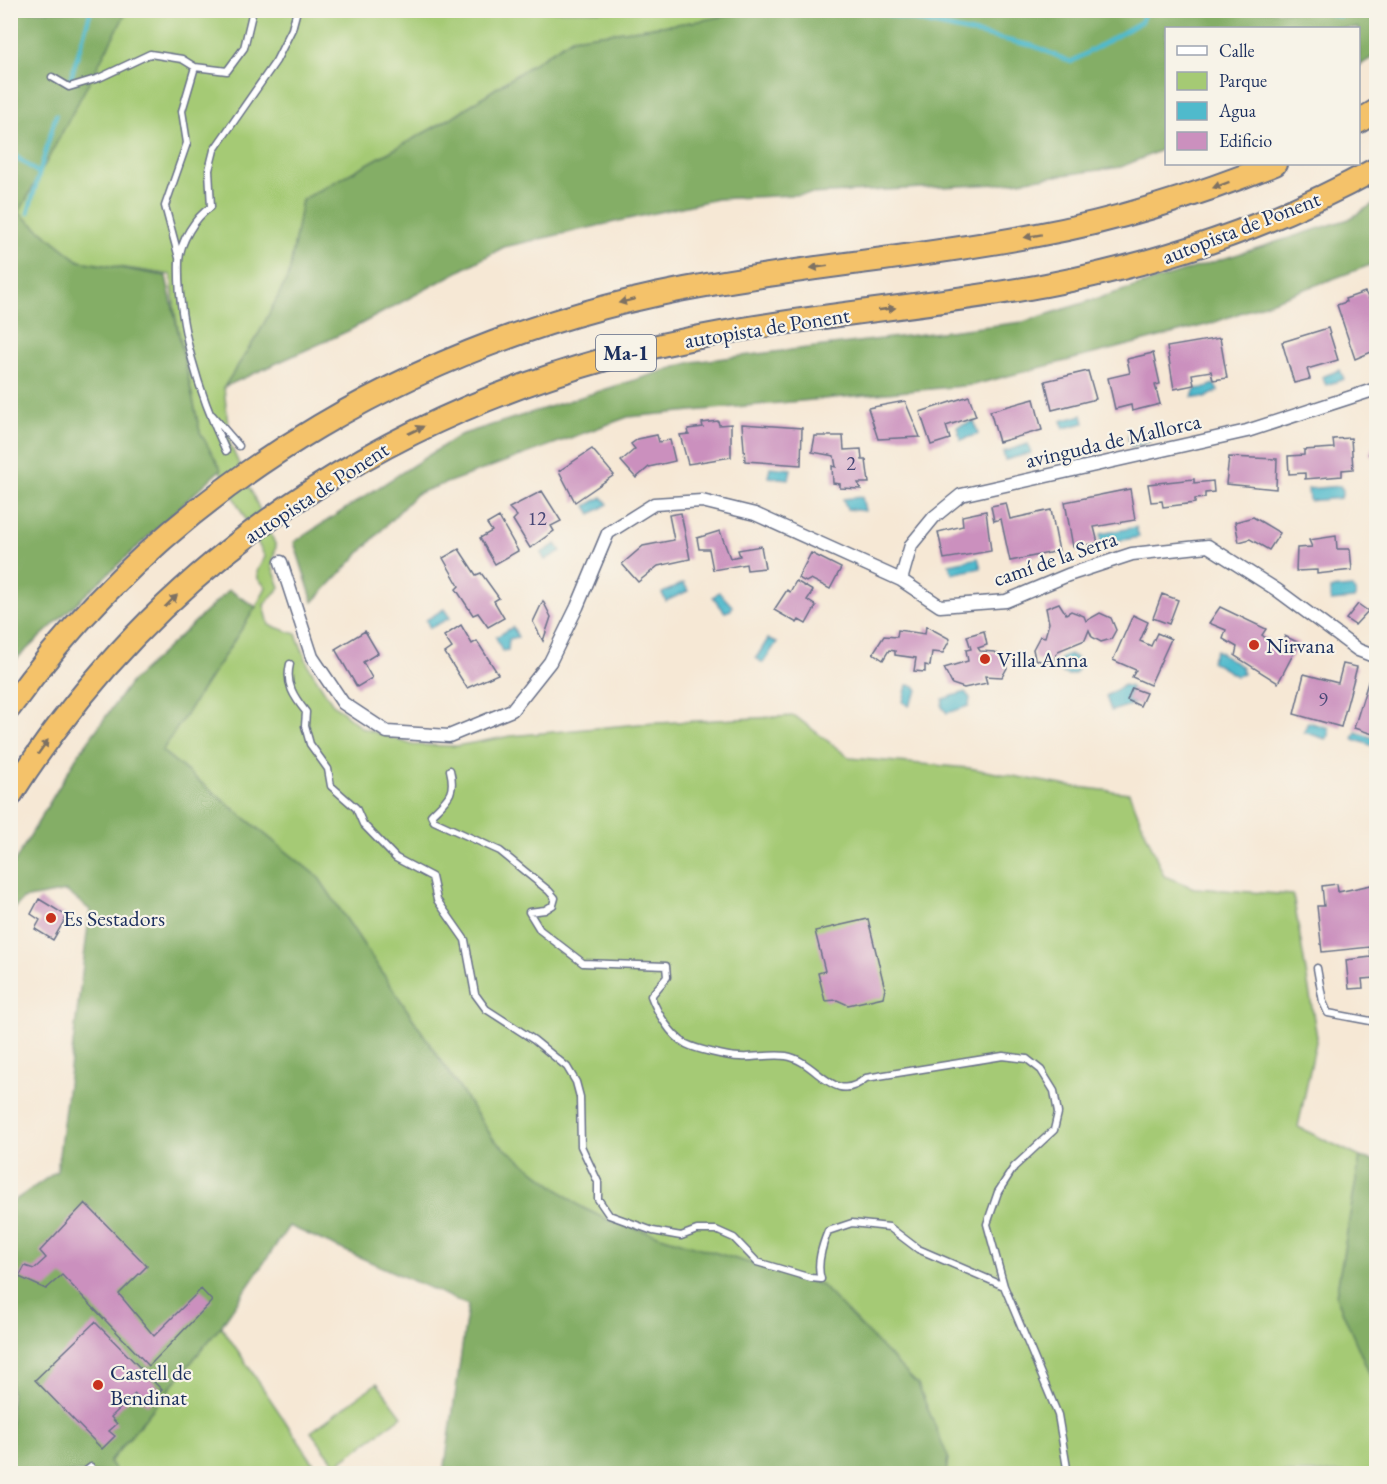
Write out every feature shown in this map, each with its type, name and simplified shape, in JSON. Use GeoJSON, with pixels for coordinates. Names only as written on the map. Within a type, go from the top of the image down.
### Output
{"type":"FeatureCollection","features":[{"type":"Feature","properties":{"kind":"highway"},"geometry":{"type":"LineString","coordinates":[[1360,121],[1377,111]]}},
{"type":"Feature","properties":{"kind":"highway","name":"autopista de Ponent"},"geometry":{"type":"LineString","coordinates":[[10,706],[95,606],[154,548],[218,493],[322,423],[433,366],[509,335],[630,300],[711,284],[998,242],[1077,227],[1159,206],[1272,165]]}},
{"type":"Feature","properties":{"kind":"highway","name":"autopista de Ponent"},"geometry":{"type":"LineString","coordinates":[[10,796],[92,682],[147,623],[207,568],[305,493],[375,451],[449,414],[563,370],[682,340],[762,326],[1006,292],[1126,267],[1243,231],[1318,199],[1377,170]]}},
{"type":"Feature","properties":{"kind":"street","name":"avinguda de Mallorca"},"geometry":{"type":"LineString","coordinates":[[901,580],[911,545],[934,517],[961,495],[1247,431],[1377,389]]}},
{"type":"Feature","properties":{"kind":"street","name":"camí de la Serra"},"geometry":{"type":"LineString","coordinates":[[280,562],[312,657],[343,703],[387,732],[449,736],[512,710],[550,662],[577,607],[608,533],[654,504],[702,501],[755,514],[901,580],[940,606],[1006,601],[1068,575],[1132,554],[1208,546],[1277,590],[1358,650],[1377,657]]}},
{"type":"Feature","properties":{"kind":"lane"},"geometry":{"type":"LineString","coordinates":[[52,77],[69,87],[99,78],[150,54],[182,59],[195,67],[227,71],[244,48],[253,10]]}},
{"type":"Feature","properties":{"kind":"lane"},"geometry":{"type":"LineString","coordinates":[[179,259],[187,235],[203,212],[211,207],[209,170],[214,150],[276,61],[292,29],[297,10]]}},
{"type":"Feature","properties":{"kind":"lane"},"geometry":{"type":"LineString","coordinates":[[195,67],[182,111],[187,143],[165,206],[179,259],[184,319],[207,411],[226,451]]}},
{"type":"Feature","properties":{"kind":"lane"},"geometry":{"type":"LineString","coordinates":[[207,411],[239,446]]}},
{"type":"Feature","properties":{"kind":"lane"},"geometry":{"type":"LineString","coordinates":[[290,664],[289,685],[293,696],[306,712],[305,726],[310,744],[328,769],[331,786],[356,808],[363,824],[396,858],[432,877],[437,900],[465,940],[475,994],[486,1009],[534,1040],[567,1067],[576,1082],[580,1097],[581,1146],[598,1182],[598,1199],[609,1215],[653,1232],[681,1236],[697,1230],[716,1230],[734,1238],[757,1262],[811,1278],[822,1279],[819,1272],[822,1247],[828,1231],[852,1223],[889,1227],[918,1249],[1004,1286]]}},
{"type":"Feature","properties":{"kind":"lane"},"geometry":{"type":"LineString","coordinates":[[450,770],[454,785],[450,796],[431,814],[434,821],[500,852],[549,891],[555,898],[553,905],[545,910],[529,912],[531,917],[540,930],[583,963],[666,966],[667,977],[651,996],[665,1023],[685,1044],[737,1057],[787,1056],[800,1062],[839,1089],[856,1087],[866,1078],[1003,1056],[1027,1059],[1041,1070],[1054,1091],[1058,1113],[1054,1130],[1014,1167],[998,1192],[987,1224],[1004,1286],[1058,1415],[1068,1473]]}},
{"type":"Feature","properties":{"kind":"lane"},"geometry":{"type":"LineString","coordinates":[[1317,968],[1321,995],[1328,1012],[1377,1022]]}},
{"type":"Feature","properties":{"kind":"lane"},"geometry":{"type":"LineString","coordinates":[[82,1473],[91,1467],[90,1473]]}},
{"type":"Feature","properties":{"kind":"green space"},"geometry":{"type":"Polygon","coordinates":[[[755,10],[1376,11],[1376,55],[1360,65],[1360,27],[1165,27],[1165,148],[1121,167],[998,184],[717,199],[504,247],[348,331],[224,387],[259,333],[289,275],[302,200],[451,118],[572,38],[699,21],[755,10]]]}},
{"type":"Feature","properties":{"kind":"green space"},"geometry":{"type":"Polygon","coordinates":[[[11,11],[127,11],[19,213],[79,261],[166,276],[200,432],[221,469],[11,664],[11,11]]]}},
{"type":"Feature","properties":{"kind":"green space"},"geometry":{"type":"Polygon","coordinates":[[[127,11],[755,11],[572,38],[451,118],[302,200],[289,275],[259,333],[224,387],[230,444],[276,546],[272,566],[280,587],[264,605],[269,625],[296,634],[309,667],[332,703],[362,728],[413,745],[456,746],[511,736],[639,724],[795,716],[850,758],[969,768],[1068,786],[1129,793],[1164,876],[1194,888],[1293,895],[1317,1037],[1298,1127],[1360,1157],[1336,1296],[1376,1389],[1376,1473],[946,1473],[948,1457],[821,1285],[608,1220],[581,1207],[494,1140],[319,878],[162,751],[256,607],[266,587],[258,579],[257,571],[265,557],[200,432],[175,314],[171,275],[79,261],[19,213],[127,11]]]}},
{"type":"Feature","properties":{"kind":"green space"},"geometry":{"type":"Polygon","coordinates":[[[1376,202],[1376,263],[1210,324],[973,385],[628,417],[416,494],[313,602],[294,542],[460,435],[692,362],[1023,322],[1349,219],[1376,202]]]}},
{"type":"Feature","properties":{"kind":"green space"},"geometry":{"type":"Polygon","coordinates":[[[229,590],[256,607],[162,751],[319,878],[494,1140],[581,1207],[608,1220],[821,1285],[918,1385],[948,1457],[946,1473],[444,1473],[468,1305],[289,1226],[221,1326],[109,1462],[118,1473],[11,1473],[11,1203],[57,1171],[90,910],[66,891],[23,899],[11,912],[11,868],[76,758],[130,683],[229,590]]]}},
{"type":"Feature","properties":{"kind":"green space"},"geometry":{"type":"Polygon","coordinates":[[[1360,1157],[1376,1161],[1376,1389],[1336,1296],[1360,1157]]]}},
{"type":"Feature","properties":{"kind":"green space"},"geometry":{"type":"Polygon","coordinates":[[[221,1326],[320,1473],[118,1473],[109,1463],[221,1326]]]}},
{"type":"Feature","properties":{"kind":"green space"},"geometry":{"type":"Polygon","coordinates":[[[377,1383],[402,1416],[336,1465],[311,1432],[377,1383]]]}},
{"type":"Feature","properties":{"kind":"water"},"geometry":{"type":"Polygon","coordinates":[[[1340,370],[1344,379],[1326,385],[1322,377],[1340,370]]]}},
{"type":"Feature","properties":{"kind":"water"},"geometry":{"type":"Polygon","coordinates":[[[1214,384],[1218,391],[1205,398],[1192,397],[1195,389],[1214,384]]]}},
{"type":"Feature","properties":{"kind":"water"},"geometry":{"type":"Polygon","coordinates":[[[1082,415],[1084,423],[1064,428],[1061,421],[1082,415]]]}},
{"type":"Feature","properties":{"kind":"water"},"geometry":{"type":"Polygon","coordinates":[[[974,421],[978,434],[961,440],[957,427],[974,421]]]}},
{"type":"Feature","properties":{"kind":"water"},"geometry":{"type":"Polygon","coordinates":[[[1146,431],[1151,435],[1149,442],[1130,446],[1128,436],[1146,431]]]}},
{"type":"Feature","properties":{"kind":"water"},"geometry":{"type":"Polygon","coordinates":[[[1028,444],[1031,453],[1005,460],[1003,452],[1028,444]]]}},
{"type":"Feature","properties":{"kind":"water"},"geometry":{"type":"Polygon","coordinates":[[[770,467],[791,469],[789,479],[768,477],[770,467]]]}},
{"type":"Feature","properties":{"kind":"water"},"geometry":{"type":"Polygon","coordinates":[[[1340,486],[1343,490],[1341,498],[1309,501],[1308,489],[1340,486]]]}},
{"type":"Feature","properties":{"kind":"water"},"geometry":{"type":"Polygon","coordinates":[[[602,497],[608,504],[591,514],[586,506],[602,497]]]}},
{"type":"Feature","properties":{"kind":"water"},"geometry":{"type":"Polygon","coordinates":[[[862,497],[865,511],[847,509],[843,499],[862,497]]]}},
{"type":"Feature","properties":{"kind":"water"},"geometry":{"type":"Polygon","coordinates":[[[1136,527],[1139,537],[1101,544],[1100,534],[1136,527]]]}},
{"type":"Feature","properties":{"kind":"water"},"geometry":{"type":"Polygon","coordinates":[[[556,544],[561,551],[545,560],[541,553],[556,544]]]}},
{"type":"Feature","properties":{"kind":"water"},"geometry":{"type":"Polygon","coordinates":[[[978,558],[981,568],[952,574],[949,564],[978,558]]]}},
{"type":"Feature","properties":{"kind":"water"},"geometry":{"type":"Polygon","coordinates":[[[684,583],[688,591],[666,601],[662,593],[684,583]]]}},
{"type":"Feature","properties":{"kind":"water"},"geometry":{"type":"Polygon","coordinates":[[[1352,587],[1356,594],[1354,599],[1331,601],[1330,589],[1352,587]]]}},
{"type":"Feature","properties":{"kind":"water"},"geometry":{"type":"Polygon","coordinates":[[[719,592],[732,606],[731,610],[725,612],[713,597],[719,592]]]}},
{"type":"Feature","properties":{"kind":"water"},"geometry":{"type":"Polygon","coordinates":[[[444,609],[450,618],[430,628],[426,620],[444,609]]]}},
{"type":"Feature","properties":{"kind":"water"},"geometry":{"type":"Polygon","coordinates":[[[513,627],[518,637],[509,639],[508,650],[502,651],[496,637],[513,627]]]}},
{"type":"Feature","properties":{"kind":"water"},"geometry":{"type":"Polygon","coordinates":[[[768,639],[777,642],[763,663],[756,658],[768,639]]]}},
{"type":"Feature","properties":{"kind":"water"},"geometry":{"type":"Polygon","coordinates":[[[1216,650],[1242,667],[1243,674],[1236,676],[1211,661],[1216,650]]]}},
{"type":"Feature","properties":{"kind":"water"},"geometry":{"type":"Polygon","coordinates":[[[1065,655],[1073,655],[1079,661],[1079,669],[1073,675],[1065,675],[1059,669],[1059,661],[1065,655]]]}},
{"type":"Feature","properties":{"kind":"water"},"geometry":{"type":"Polygon","coordinates":[[[907,685],[915,686],[918,690],[909,706],[903,702],[907,685]]]}},
{"type":"Feature","properties":{"kind":"water"},"geometry":{"type":"Polygon","coordinates":[[[1124,685],[1131,687],[1127,700],[1134,704],[1111,711],[1106,696],[1124,685]]]}},
{"type":"Feature","properties":{"kind":"water"},"geometry":{"type":"Polygon","coordinates":[[[965,692],[970,698],[969,706],[947,713],[942,707],[943,699],[965,692]]]}},
{"type":"Feature","properties":{"kind":"water"},"geometry":{"type":"Polygon","coordinates":[[[1308,722],[1329,728],[1329,735],[1326,739],[1304,732],[1308,722]]]}},
{"type":"Feature","properties":{"kind":"water"},"geometry":{"type":"Polygon","coordinates":[[[1356,732],[1376,739],[1376,747],[1353,739],[1356,732]]]}},
{"type":"Feature","properties":{"kind":"building"},"geometry":{"type":"Polygon","coordinates":[[[1365,292],[1369,299],[1376,295],[1376,350],[1355,359],[1337,305],[1346,302],[1345,299],[1365,292]]]}},
{"type":"Feature","properties":{"kind":"building"},"geometry":{"type":"Polygon","coordinates":[[[1328,328],[1338,360],[1307,369],[1310,379],[1294,383],[1282,342],[1328,328]]]}},
{"type":"Feature","properties":{"kind":"building"},"geometry":{"type":"Polygon","coordinates":[[[1220,338],[1227,378],[1213,380],[1211,371],[1192,374],[1194,385],[1174,389],[1167,347],[1220,338]]]}},
{"type":"Feature","properties":{"kind":"building"},"geometry":{"type":"Polygon","coordinates":[[[1153,353],[1160,384],[1155,385],[1160,404],[1132,411],[1131,405],[1115,409],[1108,378],[1130,373],[1127,359],[1153,353]]]}},
{"type":"Feature","properties":{"kind":"building"},"geometry":{"type":"Polygon","coordinates":[[[1088,371],[1096,399],[1052,410],[1045,381],[1088,371]]]}},
{"type":"Feature","properties":{"kind":"building"},"geometry":{"type":"Polygon","coordinates":[[[969,396],[976,416],[946,426],[950,439],[931,445],[920,412],[969,396]]]}},
{"type":"Feature","properties":{"kind":"building"},"geometry":{"type":"Polygon","coordinates":[[[1034,399],[1042,430],[999,442],[990,411],[1034,399]]]}},
{"type":"Feature","properties":{"kind":"building"},"geometry":{"type":"Polygon","coordinates":[[[905,401],[920,437],[878,439],[868,408],[905,401]]]}},
{"type":"Feature","properties":{"kind":"building"},"geometry":{"type":"Polygon","coordinates":[[[718,421],[719,425],[731,424],[731,457],[688,464],[680,435],[689,434],[688,429],[703,427],[702,423],[718,421]]]}},
{"type":"Feature","properties":{"kind":"building"},"geometry":{"type":"Polygon","coordinates":[[[742,424],[802,428],[801,465],[745,461],[742,424]]]}},
{"type":"Feature","properties":{"kind":"building"},"geometry":{"type":"Polygon","coordinates":[[[657,435],[659,442],[670,440],[675,461],[649,467],[636,478],[621,461],[635,449],[631,444],[638,439],[657,435]]]}},
{"type":"Feature","properties":{"kind":"building"},"geometry":{"type":"Polygon","coordinates":[[[815,436],[843,436],[844,450],[861,449],[862,460],[866,460],[869,483],[858,483],[861,489],[840,488],[840,484],[833,483],[832,466],[836,467],[834,456],[812,452],[815,436]]]}},
{"type":"Feature","properties":{"kind":"building"},"geometry":{"type":"Polygon","coordinates":[[[1351,438],[1353,469],[1342,470],[1342,476],[1305,479],[1305,473],[1289,474],[1288,456],[1304,455],[1304,450],[1334,448],[1333,439],[1351,438]]]}},
{"type":"Feature","properties":{"kind":"building"},"geometry":{"type":"Polygon","coordinates":[[[1376,440],[1376,460],[1369,454],[1376,440]]]}},
{"type":"Feature","properties":{"kind":"building"},"geometry":{"type":"Polygon","coordinates":[[[592,449],[614,475],[575,502],[559,471],[592,449]]]}},
{"type":"Feature","properties":{"kind":"building"},"geometry":{"type":"Polygon","coordinates":[[[1229,457],[1277,459],[1276,489],[1226,484],[1229,457]]]}},
{"type":"Feature","properties":{"kind":"building"},"geometry":{"type":"Polygon","coordinates":[[[1194,479],[1194,483],[1213,481],[1214,492],[1205,493],[1205,498],[1195,499],[1195,503],[1163,507],[1162,501],[1151,502],[1148,484],[1194,479]]]}},
{"type":"Feature","properties":{"kind":"building"},"geometry":{"type":"Polygon","coordinates":[[[1130,489],[1135,520],[1094,527],[1098,543],[1073,547],[1065,502],[1130,489]]]}},
{"type":"Feature","properties":{"kind":"building"},"geometry":{"type":"Polygon","coordinates":[[[542,491],[561,521],[551,526],[554,531],[530,548],[513,520],[517,516],[509,508],[542,491]]]}},
{"type":"Feature","properties":{"kind":"building"},"geometry":{"type":"Polygon","coordinates":[[[1006,503],[1010,519],[1051,510],[1059,551],[1010,561],[1001,519],[994,521],[991,506],[1006,503]]]}},
{"type":"Feature","properties":{"kind":"building"},"geometry":{"type":"Polygon","coordinates":[[[986,511],[991,551],[944,559],[938,532],[963,526],[962,516],[986,511]]]}},
{"type":"Feature","properties":{"kind":"building"},"geometry":{"type":"Polygon","coordinates":[[[681,513],[690,559],[658,566],[638,582],[622,564],[643,546],[674,540],[669,515],[681,513]]]}},
{"type":"Feature","properties":{"kind":"building"},"geometry":{"type":"Polygon","coordinates":[[[499,517],[518,551],[495,564],[480,538],[492,531],[487,524],[499,517]]]}},
{"type":"Feature","properties":{"kind":"building"},"geometry":{"type":"Polygon","coordinates":[[[1253,517],[1280,533],[1269,550],[1250,539],[1239,542],[1235,522],[1253,517]]]}},
{"type":"Feature","properties":{"kind":"building"},"geometry":{"type":"Polygon","coordinates":[[[720,531],[730,558],[740,556],[738,550],[761,546],[765,568],[747,570],[746,564],[713,570],[709,549],[699,549],[697,538],[720,531]]]}},
{"type":"Feature","properties":{"kind":"building"},"geometry":{"type":"Polygon","coordinates":[[[1336,536],[1337,549],[1350,549],[1352,570],[1317,574],[1317,570],[1296,571],[1297,548],[1312,547],[1309,540],[1336,536]]]}},
{"type":"Feature","properties":{"kind":"building"},"geometry":{"type":"Polygon","coordinates":[[[459,549],[476,575],[481,573],[499,598],[494,601],[504,618],[488,627],[478,613],[473,615],[456,589],[459,586],[443,558],[459,549]]]}},
{"type":"Feature","properties":{"kind":"building"},"geometry":{"type":"Polygon","coordinates":[[[811,553],[841,568],[830,589],[811,579],[806,582],[798,578],[811,553]]]}},
{"type":"Feature","properties":{"kind":"building"},"geometry":{"type":"Polygon","coordinates":[[[796,581],[813,591],[807,600],[816,606],[806,624],[799,620],[797,623],[774,610],[787,590],[790,592],[796,581]]]}},
{"type":"Feature","properties":{"kind":"building"},"geometry":{"type":"Polygon","coordinates":[[[1162,594],[1178,600],[1169,624],[1153,618],[1162,594]]]}},
{"type":"Feature","properties":{"kind":"building"},"geometry":{"type":"Polygon","coordinates":[[[543,601],[551,617],[543,641],[533,622],[543,601]]]}},
{"type":"Feature","properties":{"kind":"building"},"geometry":{"type":"Polygon","coordinates":[[[1059,603],[1066,614],[1071,611],[1084,616],[1086,621],[1100,613],[1111,618],[1116,630],[1111,639],[1101,642],[1092,637],[1089,630],[1085,640],[1058,651],[1054,660],[1045,663],[1035,659],[1033,649],[1040,636],[1045,637],[1049,623],[1046,608],[1059,603]]]}},
{"type":"Feature","properties":{"kind":"building"},"geometry":{"type":"Polygon","coordinates":[[[1358,604],[1368,611],[1355,625],[1346,619],[1358,604]]]}},
{"type":"Feature","properties":{"kind":"building","name":"Nirvana"},"geometry":{"type":"Polygon","coordinates":[[[1220,607],[1266,629],[1262,635],[1279,649],[1285,636],[1299,643],[1278,683],[1235,656],[1237,647],[1223,639],[1226,630],[1209,623],[1220,607]]]}},
{"type":"Feature","properties":{"kind":"building"},"geometry":{"type":"Polygon","coordinates":[[[1133,615],[1148,622],[1140,641],[1151,646],[1157,633],[1171,639],[1150,685],[1132,677],[1136,670],[1113,660],[1133,615]]]}},
{"type":"Feature","properties":{"kind":"building"},"geometry":{"type":"Polygon","coordinates":[[[461,625],[472,644],[477,641],[498,674],[467,688],[445,653],[452,648],[444,636],[461,625]]]}},
{"type":"Feature","properties":{"kind":"building"},"geometry":{"type":"Polygon","coordinates":[[[926,626],[950,639],[943,653],[932,652],[930,666],[925,665],[925,672],[914,671],[916,658],[895,655],[895,651],[889,650],[883,660],[873,653],[884,636],[897,637],[898,630],[925,634],[926,626]]]}},
{"type":"Feature","properties":{"kind":"building"},"geometry":{"type":"Polygon","coordinates":[[[365,631],[378,653],[363,662],[372,678],[357,687],[335,649],[365,631]]]}},
{"type":"Feature","properties":{"kind":"building","name":"Villa Anna"},"geometry":{"type":"Polygon","coordinates":[[[984,631],[987,645],[978,648],[980,651],[995,652],[1003,657],[1007,668],[1002,677],[985,676],[987,683],[964,688],[952,684],[944,668],[968,661],[966,650],[971,649],[967,636],[984,631]]]}},
{"type":"Feature","properties":{"kind":"building"},"geometry":{"type":"Polygon","coordinates":[[[1343,664],[1357,667],[1341,727],[1294,714],[1304,674],[1338,683],[1343,664]]]}},
{"type":"Feature","properties":{"kind":"building"},"geometry":{"type":"Polygon","coordinates":[[[1369,679],[1376,682],[1376,735],[1354,728],[1369,679]]]}},
{"type":"Feature","properties":{"kind":"building"},"geometry":{"type":"Polygon","coordinates":[[[1132,688],[1146,693],[1140,706],[1127,700],[1132,688]]]}},
{"type":"Feature","properties":{"kind":"building"},"geometry":{"type":"Polygon","coordinates":[[[1337,884],[1338,892],[1376,884],[1376,978],[1362,979],[1363,988],[1349,989],[1346,960],[1371,957],[1370,947],[1322,952],[1317,906],[1324,906],[1322,886],[1337,884]]]}},
{"type":"Feature","properties":{"kind":"building","name":"Es Sestadors"},"geometry":{"type":"Polygon","coordinates":[[[39,899],[67,916],[53,940],[35,929],[40,920],[31,914],[39,899]]]}},
{"type":"Feature","properties":{"kind":"building"},"geometry":{"type":"Polygon","coordinates":[[[868,919],[885,989],[883,997],[848,1005],[837,1000],[825,1001],[818,973],[825,971],[815,931],[868,919]]]}},
{"type":"Feature","properties":{"kind":"building"},"geometry":{"type":"Polygon","coordinates":[[[85,1203],[147,1266],[119,1294],[154,1336],[201,1289],[212,1301],[149,1366],[62,1275],[46,1289],[19,1277],[25,1266],[34,1269],[46,1258],[40,1251],[85,1203]]]}},
{"type":"Feature","properties":{"kind":"building","name":"Castell de Bendinat"},"geometry":{"type":"Polygon","coordinates":[[[95,1322],[162,1390],[147,1405],[135,1394],[111,1417],[117,1424],[109,1431],[115,1436],[102,1449],[35,1380],[95,1322]]]}},
{"type":"Feature","properties":{"kind":"waterway"},"geometry":{"type":"LineString","coordinates":[[70,81],[91,10]]}},
{"type":"Feature","properties":{"kind":"waterway"},"geometry":{"type":"LineString","coordinates":[[867,10],[1034,46],[1071,62],[1141,22],[1146,10]]}},
{"type":"Feature","properties":{"kind":"waterway"},"geometry":{"type":"LineString","coordinates":[[1319,10],[1338,16],[1361,10]]}},
{"type":"Feature","properties":{"kind":"waterway"},"geometry":{"type":"LineString","coordinates":[[28,213],[56,115]]}},
{"type":"Feature","properties":{"kind":"waterway"},"geometry":{"type":"LineString","coordinates":[[10,152],[37,172]]}},
{"type":"Feature","properties":{"kind":"place","name":"Nirvana"},"geometry":{"type":"Point","coordinates":[1254,645]}},
{"type":"Feature","properties":{"kind":"place","name":"Villa Anna"},"geometry":{"type":"Point","coordinates":[985,659]}},
{"type":"Feature","properties":{"kind":"place","name":"Es Sestadors"},"geometry":{"type":"Point","coordinates":[51,918]}},
{"type":"Feature","properties":{"kind":"place","name":"Castell de Bendinat"},"geometry":{"type":"Point","coordinates":[98,1385]}}]}
